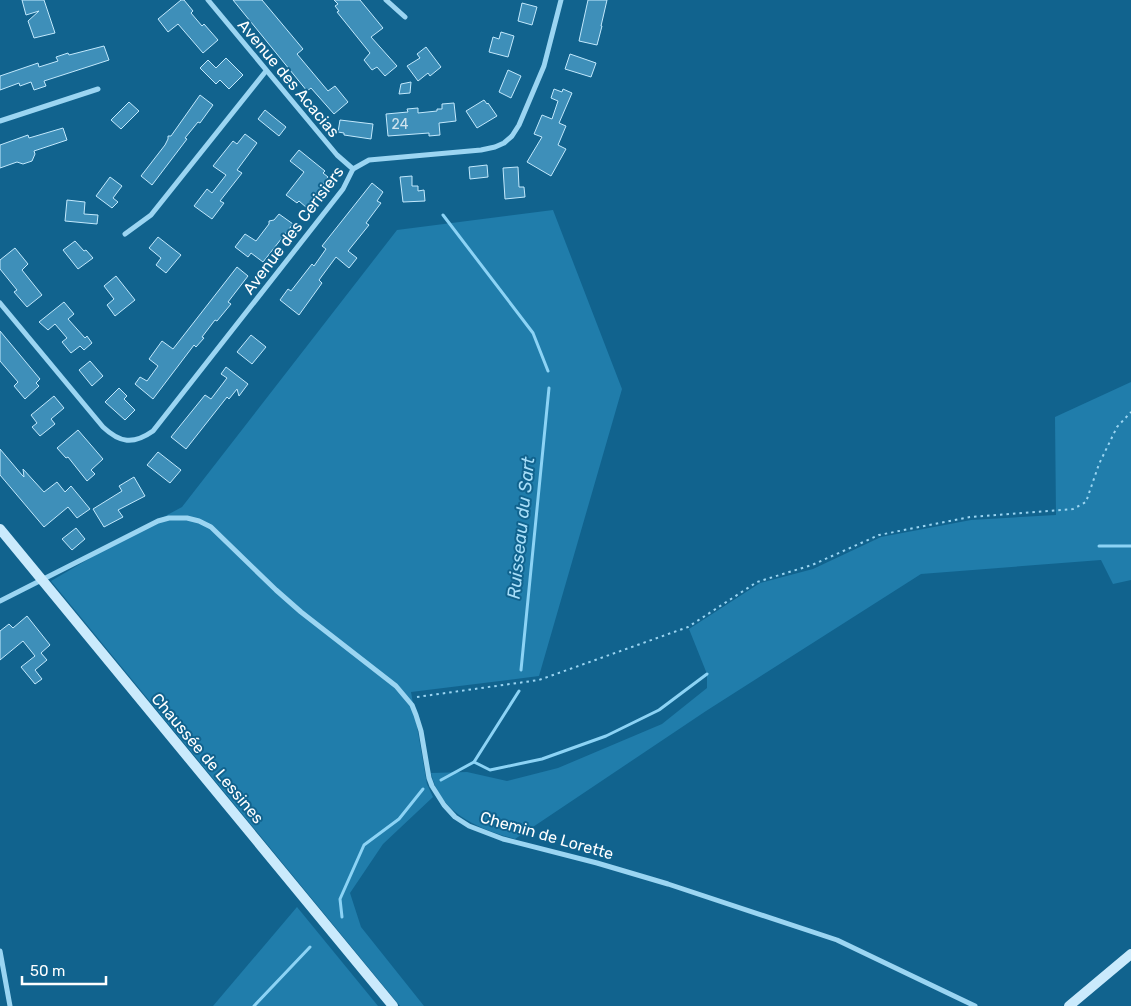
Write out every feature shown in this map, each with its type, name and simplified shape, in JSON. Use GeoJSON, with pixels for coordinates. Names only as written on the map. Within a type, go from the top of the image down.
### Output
{"type":"FeatureCollection","features":[{"type":"Feature","properties":{"kind":"main road","name":"Chaussée de Lessines"},"geometry":{"type":"LineString","coordinates":[[0,529],[393,1006]]}},
{"type":"Feature","properties":{"kind":"main road"},"geometry":{"type":"LineString","coordinates":[[1069,1006],[1131,954]]}},
{"type":"Feature","properties":{"kind":"street","name":"Avenue des Acacias"},"geometry":{"type":"LineString","coordinates":[[208,0],[337,155],[353,169]]}},
{"type":"Feature","properties":{"kind":"street"},"geometry":{"type":"LineString","coordinates":[[386,0],[405,17]]}},
{"type":"Feature","properties":{"kind":"street","name":"Avenue des Cerisiers"},"geometry":{"type":"LineString","coordinates":[[0,303],[103,427],[113,436],[124,440],[134,441],[144,438],[153,431],[343,189],[353,169],[369,160],[482,150],[495,147],[512,136],[519,125],[544,66],[561,0]]}},
{"type":"Feature","properties":{"kind":"street"},"geometry":{"type":"LineString","coordinates":[[125,234],[151,215],[266,71]]}},
{"type":"Feature","properties":{"kind":"street"},"geometry":{"type":"LineString","coordinates":[[0,121],[98,89]]}},
{"type":"Feature","properties":{"kind":"street","name":"Chemin de Lorette"},"geometry":{"type":"LineString","coordinates":[[0,601],[158,521],[178,517],[199,521],[211,527],[221,536],[282,596],[396,686],[412,705],[421,731],[432,786],[444,805],[455,817],[469,826],[503,839],[597,863],[668,884],[820,934],[867,953],[976,1006]]}},
{"type":"Feature","properties":{"kind":"street"},"geometry":{"type":"LineString","coordinates":[[0,951],[10,1006]]}},
{"type":"Feature","properties":{"kind":"path"},"geometry":{"type":"LineString","coordinates":[[407,699],[539,680],[548,677],[688,627],[758,582],[812,566],[879,535],[970,517],[1074,509],[1086,502],[1099,464],[1117,427],[1131,412]]}},
{"type":"Feature","properties":{"kind":"shaded area"},"geometry":{"type":"Polygon","coordinates":[[[553,210],[622,389],[539,676],[411,692],[427,784],[433,797],[383,844],[350,893],[361,927],[424,1006],[400,1006],[51,581],[182,507],[397,230],[553,210]]]}},
{"type":"Feature","properties":{"kind":"shaded area"},"geometry":{"type":"Polygon","coordinates":[[[1131,382],[1131,580],[1113,584],[1101,560],[921,574],[706,711],[515,839],[475,825],[463,818],[443,799],[431,773],[467,772],[507,781],[558,768],[662,724],[707,688],[707,674],[689,629],[760,583],[813,569],[881,537],[971,520],[1056,515],[1055,417],[1131,382]]]}},
{"type":"Feature","properties":{"kind":"shaded area"},"geometry":{"type":"Polygon","coordinates":[[[297,907],[378,1006],[213,1006],[297,907]]]}},
{"type":"Feature","properties":{"kind":"building"},"geometry":{"type":"Polygon","coordinates":[[[22,0],[44,0],[55,33],[34,38],[28,21],[39,11],[26,15],[22,0]]]}},
{"type":"Feature","properties":{"kind":"building"},"geometry":{"type":"Polygon","coordinates":[[[181,0],[184,0],[193,11],[191,13],[202,26],[204,24],[218,40],[203,53],[178,24],[168,32],[158,19],[181,0]]]}},
{"type":"Feature","properties":{"kind":"building"},"geometry":{"type":"Polygon","coordinates":[[[233,0],[262,0],[303,49],[297,54],[328,91],[335,86],[348,102],[334,114],[311,88],[307,91],[233,0]]]}},
{"type":"Feature","properties":{"kind":"building"},"geometry":{"type":"Polygon","coordinates":[[[334,0],[360,0],[383,28],[371,37],[397,66],[385,76],[377,67],[372,70],[364,60],[370,53],[337,12],[339,11],[335,6],[338,4],[334,0]]]}},
{"type":"Feature","properties":{"kind":"building"},"geometry":{"type":"Polygon","coordinates":[[[588,0],[607,0],[597,45],[579,41],[588,0]]]}},
{"type":"Feature","properties":{"kind":"building"},"geometry":{"type":"Polygon","coordinates":[[[522,3],[537,7],[532,25],[518,21],[522,3]]]}},
{"type":"Feature","properties":{"kind":"building"},"geometry":{"type":"Polygon","coordinates":[[[501,32],[514,36],[508,57],[489,52],[493,37],[499,39],[501,32]]]}},
{"type":"Feature","properties":{"kind":"building"},"geometry":{"type":"Polygon","coordinates":[[[104,46],[109,60],[44,81],[46,86],[34,90],[31,82],[20,86],[19,83],[0,90],[0,76],[38,63],[39,67],[58,61],[56,57],[68,53],[69,55],[104,46]]]}},
{"type":"Feature","properties":{"kind":"building"},"geometry":{"type":"Polygon","coordinates":[[[426,47],[441,67],[430,76],[428,73],[418,81],[407,66],[420,58],[417,54],[426,47]]]}},
{"type":"Feature","properties":{"kind":"building"},"geometry":{"type":"Polygon","coordinates":[[[570,54],[596,63],[591,77],[565,69],[570,54]]]}},
{"type":"Feature","properties":{"kind":"building"},"geometry":{"type":"Polygon","coordinates":[[[226,58],[243,75],[229,89],[220,80],[216,84],[200,68],[208,60],[216,68],[226,58]]]}},
{"type":"Feature","properties":{"kind":"building"},"geometry":{"type":"Polygon","coordinates":[[[508,70],[521,76],[511,98],[499,92],[508,70]]]}},
{"type":"Feature","properties":{"kind":"building"},"geometry":{"type":"Polygon","coordinates":[[[411,82],[410,93],[399,94],[401,84],[411,82]]]}},
{"type":"Feature","properties":{"kind":"building"},"geometry":{"type":"Polygon","coordinates":[[[554,89],[562,92],[563,89],[572,93],[559,123],[566,126],[558,145],[566,149],[551,176],[527,162],[542,137],[534,134],[542,115],[552,119],[558,101],[551,98],[554,89]]]}},
{"type":"Feature","properties":{"kind":"building"},"geometry":{"type":"Polygon","coordinates":[[[200,95],[213,105],[200,123],[198,122],[185,138],[187,139],[152,185],[141,176],[165,145],[168,136],[171,136],[200,95]]]}},
{"type":"Feature","properties":{"kind":"building"},"geometry":{"type":"Polygon","coordinates":[[[484,100],[497,116],[477,128],[466,111],[484,100]]]}},
{"type":"Feature","properties":{"kind":"building"},"geometry":{"type":"Polygon","coordinates":[[[129,102],[139,111],[121,129],[111,120],[129,102]]]}},
{"type":"Feature","properties":{"kind":"building"},"geometry":{"type":"Polygon","coordinates":[[[454,103],[456,121],[439,123],[440,135],[429,136],[429,133],[388,136],[386,114],[408,112],[407,109],[418,108],[418,113],[437,111],[437,109],[442,109],[442,104],[454,103]]]}},
{"type":"Feature","properties":{"kind":"building"},"geometry":{"type":"Polygon","coordinates":[[[265,110],[286,127],[279,136],[258,119],[265,110]]]}},
{"type":"Feature","properties":{"kind":"building"},"geometry":{"type":"Polygon","coordinates":[[[340,120],[373,124],[371,139],[344,135],[344,133],[338,132],[340,120]]]}},
{"type":"Feature","properties":{"kind":"building"},"geometry":{"type":"Polygon","coordinates":[[[63,128],[67,140],[34,151],[35,154],[32,161],[23,164],[17,162],[0,168],[0,145],[28,135],[29,138],[63,128]]]}},
{"type":"Feature","properties":{"kind":"building"},"geometry":{"type":"Polygon","coordinates":[[[245,134],[257,143],[237,170],[242,173],[220,201],[224,203],[212,219],[194,206],[207,189],[212,193],[226,175],[213,166],[233,141],[237,144],[245,134]]]}},
{"type":"Feature","properties":{"kind":"building"},"geometry":{"type":"Polygon","coordinates":[[[299,150],[325,171],[323,173],[328,177],[307,208],[299,201],[297,203],[286,195],[304,172],[290,161],[299,150]]]}},
{"type":"Feature","properties":{"kind":"building"},"geometry":{"type":"Polygon","coordinates":[[[487,165],[488,177],[470,179],[469,167],[487,165]]]}},
{"type":"Feature","properties":{"kind":"building"},"geometry":{"type":"Polygon","coordinates":[[[518,167],[519,187],[524,187],[525,197],[505,199],[503,168],[518,167]]]}},
{"type":"Feature","properties":{"kind":"building"},"geometry":{"type":"Polygon","coordinates":[[[412,176],[412,186],[418,186],[418,191],[424,190],[425,201],[403,202],[400,177],[412,176]]]}},
{"type":"Feature","properties":{"kind":"building"},"geometry":{"type":"Polygon","coordinates":[[[110,177],[122,186],[113,198],[118,202],[112,208],[96,196],[110,177]]]}},
{"type":"Feature","properties":{"kind":"building"},"geometry":{"type":"Polygon","coordinates":[[[372,183],[383,192],[377,201],[381,203],[366,223],[369,225],[348,251],[357,258],[349,268],[336,257],[319,280],[322,283],[299,315],[280,300],[288,289],[291,291],[312,264],[314,266],[326,249],[322,246],[372,183]]]}},
{"type":"Feature","properties":{"kind":"building"},"geometry":{"type":"Polygon","coordinates":[[[67,200],[85,202],[84,214],[98,215],[97,224],[65,221],[67,200]]]}},
{"type":"Feature","properties":{"kind":"building"},"geometry":{"type":"Polygon","coordinates":[[[279,214],[293,224],[263,262],[251,253],[248,257],[235,247],[245,234],[256,241],[269,224],[269,221],[274,220],[279,214]]]}},
{"type":"Feature","properties":{"kind":"building"},"geometry":{"type":"Polygon","coordinates":[[[158,237],[181,255],[166,273],[156,265],[161,258],[149,248],[158,237]]]}},
{"type":"Feature","properties":{"kind":"building"},"geometry":{"type":"Polygon","coordinates":[[[75,241],[93,258],[78,269],[63,250],[75,241]]]}},
{"type":"Feature","properties":{"kind":"building"},"geometry":{"type":"Polygon","coordinates":[[[15,248],[28,264],[22,270],[42,295],[27,307],[14,292],[17,290],[0,269],[0,260],[15,248]]]}},
{"type":"Feature","properties":{"kind":"building"},"geometry":{"type":"Polygon","coordinates":[[[237,267],[248,276],[228,302],[231,304],[217,321],[215,320],[196,347],[194,345],[153,399],[135,384],[140,377],[147,381],[158,366],[149,359],[162,341],[173,349],[237,267]]]}},
{"type":"Feature","properties":{"kind":"building"},"geometry":{"type":"Polygon","coordinates":[[[116,276],[135,300],[115,316],[107,305],[114,299],[104,286],[116,276]]]}},
{"type":"Feature","properties":{"kind":"building"},"geometry":{"type":"Polygon","coordinates":[[[64,302],[74,314],[68,319],[92,343],[84,350],[80,346],[71,353],[62,342],[67,338],[55,324],[48,330],[39,322],[64,302]]]}},
{"type":"Feature","properties":{"kind":"building"},"geometry":{"type":"Polygon","coordinates":[[[0,331],[40,379],[36,383],[39,386],[25,399],[14,386],[18,382],[0,361],[0,331]]]}},
{"type":"Feature","properties":{"kind":"building"},"geometry":{"type":"Polygon","coordinates":[[[251,335],[266,347],[252,364],[237,352],[251,335]]]}},
{"type":"Feature","properties":{"kind":"building"},"geometry":{"type":"Polygon","coordinates":[[[90,361],[103,376],[92,386],[79,370],[90,361]]]}},
{"type":"Feature","properties":{"kind":"building"},"geometry":{"type":"Polygon","coordinates":[[[226,367],[248,384],[239,396],[237,389],[229,399],[227,397],[186,449],[171,437],[205,395],[211,399],[227,378],[221,374],[226,367]]]}},
{"type":"Feature","properties":{"kind":"building"},"geometry":{"type":"Polygon","coordinates":[[[119,388],[127,396],[124,399],[135,410],[125,420],[105,402],[119,388]]]}},
{"type":"Feature","properties":{"kind":"building"},"geometry":{"type":"Polygon","coordinates":[[[54,396],[64,408],[51,419],[55,424],[40,436],[32,427],[37,423],[31,415],[54,396]]]}},
{"type":"Feature","properties":{"kind":"building"},"geometry":{"type":"Polygon","coordinates":[[[78,430],[103,459],[91,470],[95,474],[87,481],[68,457],[66,458],[57,448],[78,430]]]}},
{"type":"Feature","properties":{"kind":"building"},"geometry":{"type":"Polygon","coordinates":[[[0,449],[24,477],[23,469],[44,492],[57,482],[65,492],[71,486],[90,509],[77,518],[68,507],[44,527],[0,475],[0,449]]]}},
{"type":"Feature","properties":{"kind":"building"},"geometry":{"type":"Polygon","coordinates":[[[158,452],[181,470],[170,483],[147,465],[158,452]]]}},
{"type":"Feature","properties":{"kind":"building"},"geometry":{"type":"Polygon","coordinates":[[[134,477],[145,496],[118,510],[123,517],[104,527],[93,509],[122,491],[119,486],[134,477]]]}},
{"type":"Feature","properties":{"kind":"building"},"geometry":{"type":"Polygon","coordinates":[[[76,528],[85,539],[72,550],[62,539],[76,528]]]}},
{"type":"Feature","properties":{"kind":"building"},"geometry":{"type":"Polygon","coordinates":[[[27,616],[50,645],[41,653],[47,660],[35,670],[42,679],[35,684],[21,667],[35,656],[23,641],[0,660],[0,631],[9,624],[13,628],[27,616]]]}},
{"type":"Feature","properties":{"kind":"waterway","name":"Ruisseau du Sart"},"geometry":{"type":"LineString","coordinates":[[443,215],[533,333],[548,371]]}},
{"type":"Feature","properties":{"kind":"waterway","name":"Ruisseau du Sart"},"geometry":{"type":"LineString","coordinates":[[521,670],[549,388]]}},
{"type":"Feature","properties":{"kind":"waterway"},"geometry":{"type":"LineString","coordinates":[[1099,546],[1131,546]]}},
{"type":"Feature","properties":{"kind":"waterway"},"geometry":{"type":"LineString","coordinates":[[474,762],[490,770],[542,759],[606,736],[659,710],[707,674]]}},
{"type":"Feature","properties":{"kind":"waterway","name":"Ruisseau du Sart"},"geometry":{"type":"LineString","coordinates":[[441,780],[474,762],[519,691]]}},
{"type":"Feature","properties":{"kind":"waterway","name":"Ruisseau du Sart"},"geometry":{"type":"LineString","coordinates":[[342,917],[340,899],[364,845],[399,819],[423,789]]}},
{"type":"Feature","properties":{"kind":"waterway","name":"Ruisseau du Sart"},"geometry":{"type":"LineString","coordinates":[[254,1006],[310,947]]}}]}
